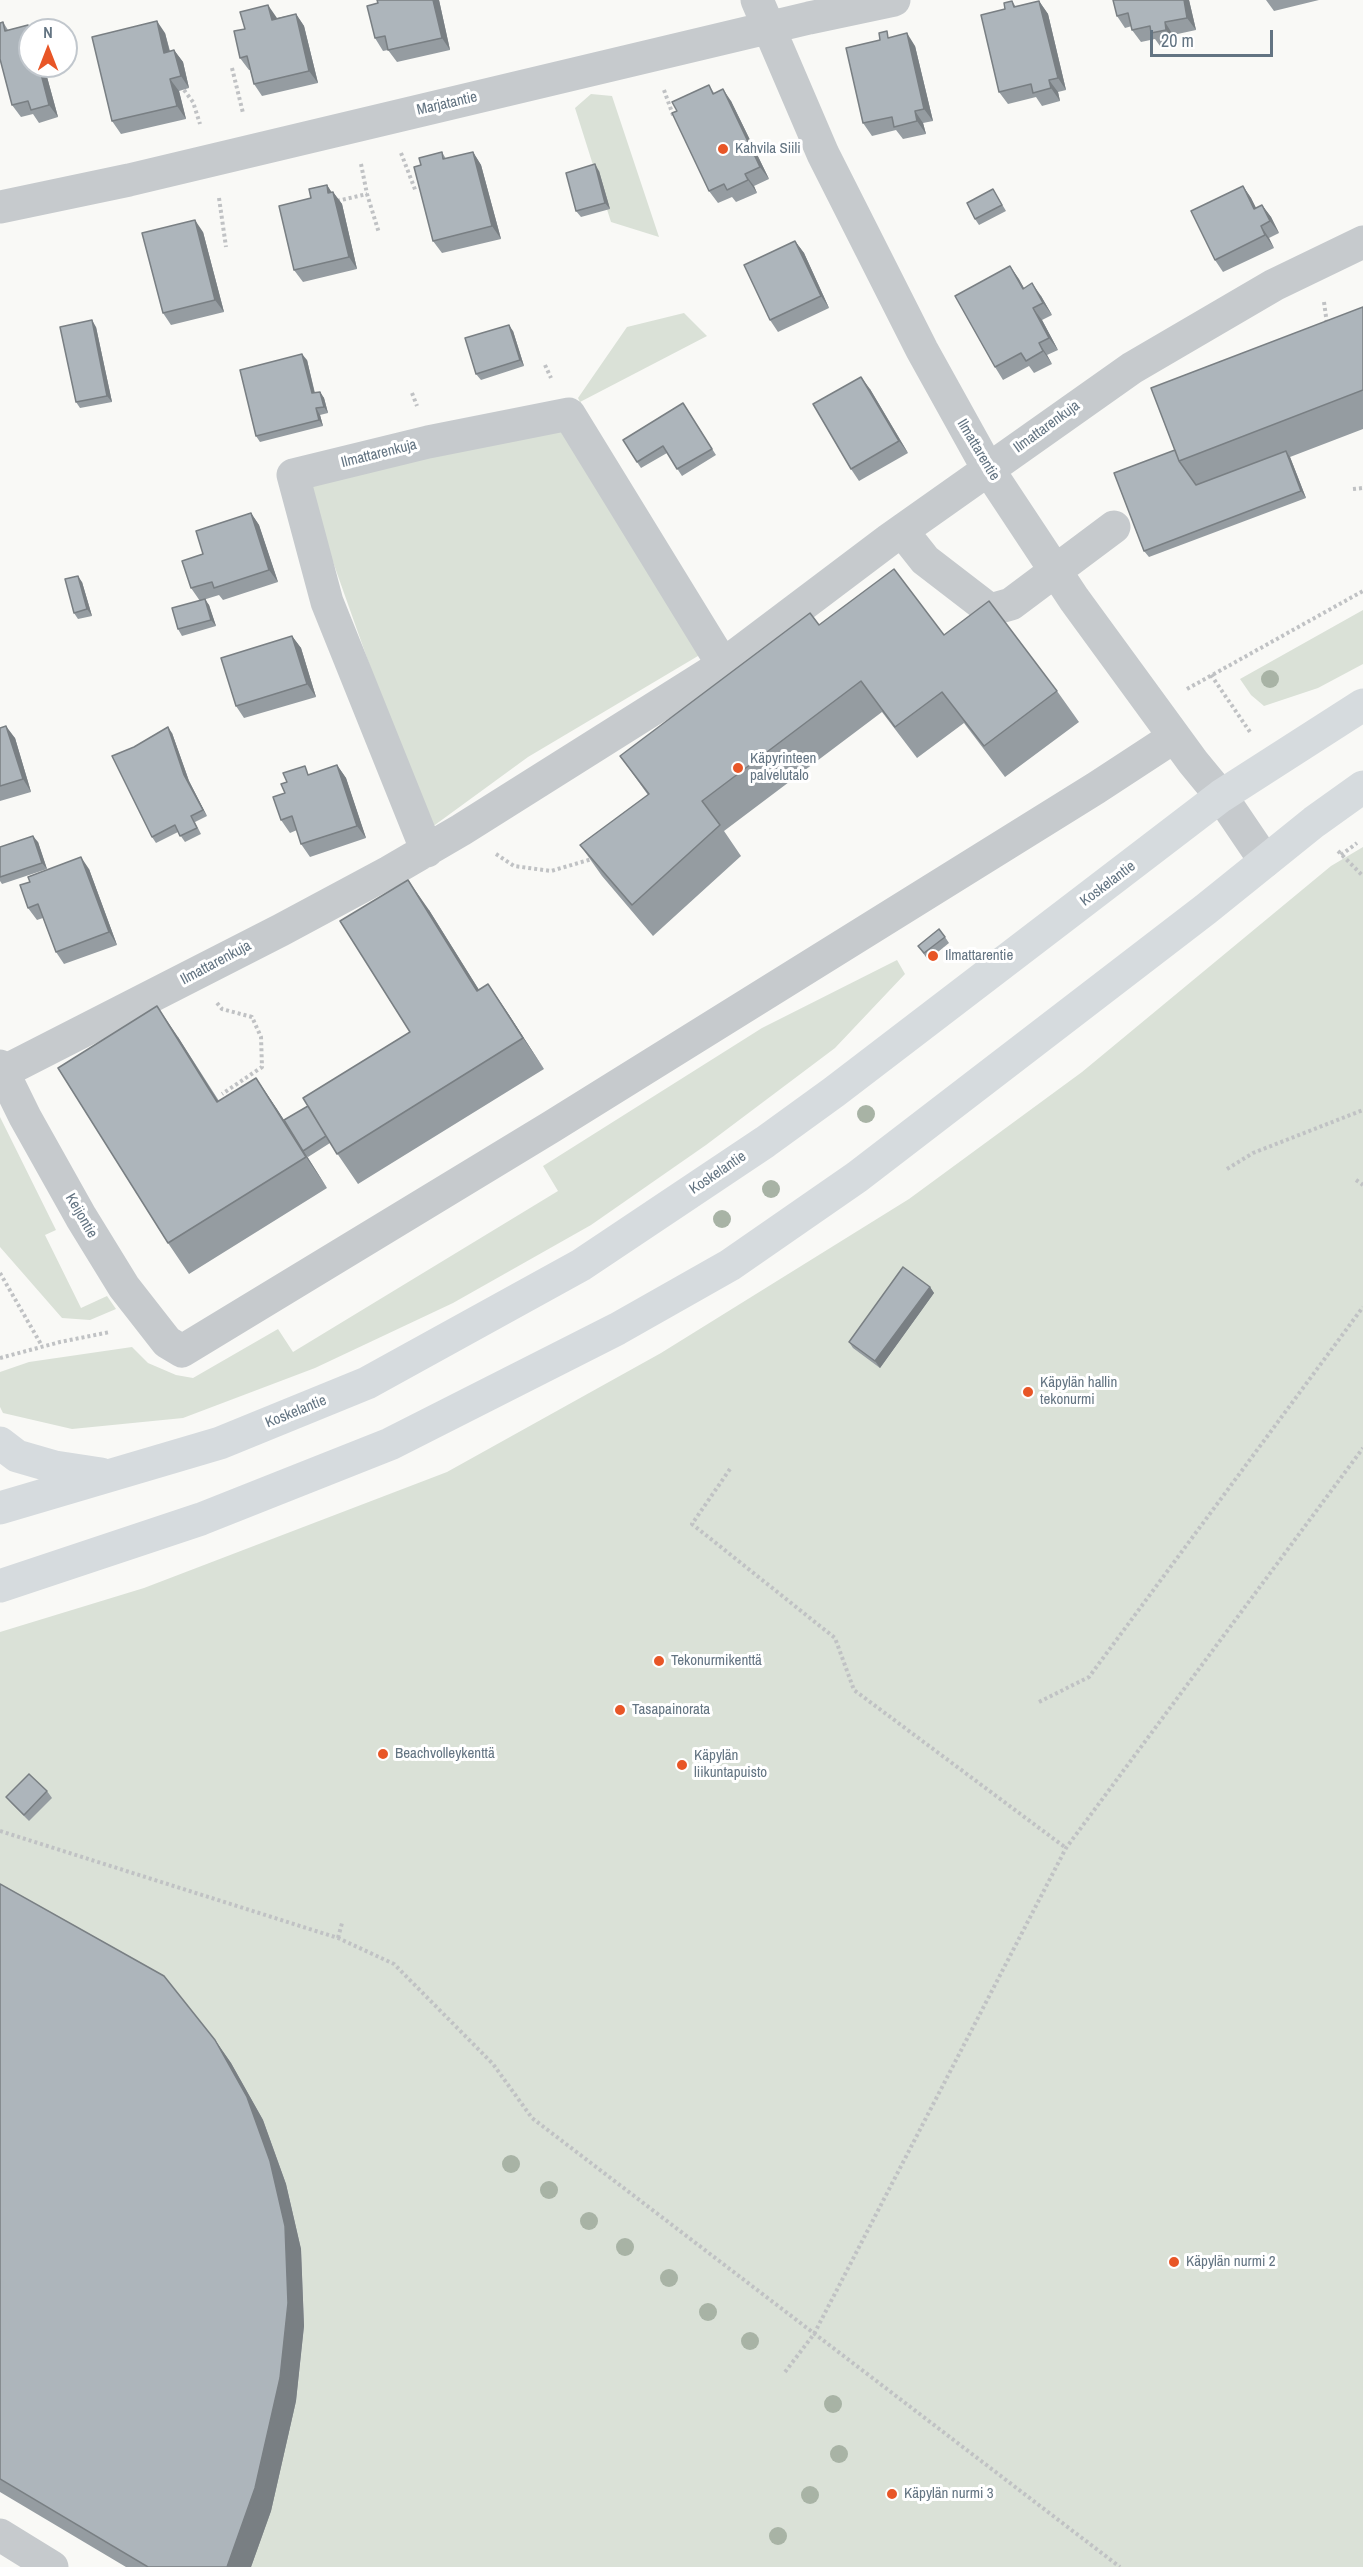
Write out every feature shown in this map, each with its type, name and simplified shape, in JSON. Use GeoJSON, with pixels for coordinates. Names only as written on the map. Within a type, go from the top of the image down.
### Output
{"type":"FeatureCollection","features":[{"type":"Feature","properties":{"kind":"main road","name":"Koskelantie"},"geometry":{"type":"LineString","coordinates":[[0,1508],[220,1443],[367,1383],[581,1265],[765,1142],[834,1092],[1221,796],[1363,705]]}},
{"type":"Feature","properties":{"kind":"main road"},"geometry":{"type":"LineString","coordinates":[[0,1586],[201,1519],[390,1444],[617,1329],[730,1265],[857,1178],[1363,787]]}},
{"type":"Feature","properties":{"kind":"main road"},"geometry":{"type":"LineString","coordinates":[[0,1443],[17,1456],[55,1467],[112,1476]]}},
{"type":"Feature","properties":{"kind":"street","name":"Marjatantie"},"geometry":{"type":"LineString","coordinates":[[0,207],[252,152],[762,14],[894,0]]}},
{"type":"Feature","properties":{"kind":"street","name":"Ilmattarentie"},"geometry":{"type":"LineString","coordinates":[[762,14],[823,154],[879,266],[988,470],[1154,709],[1221,796],[1265,861]]}},
{"type":"Feature","properties":{"kind":"street","name":"Ilmattarenkuja"},"geometry":{"type":"LineString","coordinates":[[2,1069],[194,975],[427,851],[723,664],[902,531],[1132,368],[1274,285],[1363,242]]}},
{"type":"Feature","properties":{"kind":"street","name":"Ilmattarenkuja"},"geometry":{"type":"LineString","coordinates":[[427,851],[327,602],[294,475],[429,442],[569,414],[723,664]]}},
{"type":"Feature","properties":{"kind":"street"},"geometry":{"type":"LineString","coordinates":[[902,531],[925,560],[990,610],[1011,604],[1036,584],[1057,572],[1114,527]]}},
{"type":"Feature","properties":{"kind":"street","name":"Keijontie"},"geometry":{"type":"LineString","coordinates":[[2,1069],[25,1117],[81,1217],[124,1287],[167,1342],[182,1351],[551,1127],[1096,788],[1174,737]]}},
{"type":"Feature","properties":{"kind":"street"},"geometry":{"type":"LineString","coordinates":[[0,2535],[52,2567]]}},
{"type":"Feature","properties":{"kind":"path"},"geometry":{"type":"LineString","coordinates":[[232,68],[252,152]]}},
{"type":"Feature","properties":{"kind":"path"},"geometry":{"type":"LineString","coordinates":[[661,81],[674,118]]}},
{"type":"Feature","properties":{"kind":"path"},"geometry":{"type":"LineString","coordinates":[[184,90],[193,102],[202,128]]}},
{"type":"Feature","properties":{"kind":"path"},"geometry":{"type":"LineString","coordinates":[[398,145],[416,192]]}},
{"type":"Feature","properties":{"kind":"path"},"geometry":{"type":"LineString","coordinates":[[359,154],[367,194],[379,233]]}},
{"type":"Feature","properties":{"kind":"path"},"geometry":{"type":"LineString","coordinates":[[212,161],[226,247]]}},
{"type":"Feature","properties":{"kind":"path"},"geometry":{"type":"LineString","coordinates":[[336,201],[367,194]]}},
{"type":"Feature","properties":{"kind":"path"},"geometry":{"type":"LineString","coordinates":[[1325,309],[1328,328]]}},
{"type":"Feature","properties":{"kind":"path"},"geometry":{"type":"LineString","coordinates":[[1353,489],[1363,488]]}},
{"type":"Feature","properties":{"kind":"path"},"geometry":{"type":"LineString","coordinates":[[1154,709],[1363,591]]}},
{"type":"Feature","properties":{"kind":"path"},"geometry":{"type":"LineString","coordinates":[[461,830],[514,866],[551,870],[592,859]]}},
{"type":"Feature","properties":{"kind":"path"},"geometry":{"type":"LineString","coordinates":[[1341,855],[1357,843]]}},
{"type":"Feature","properties":{"kind":"path"},"geometry":{"type":"LineString","coordinates":[[1335,849],[1363,876]]}},
{"type":"Feature","properties":{"kind":"path"},"geometry":{"type":"LineString","coordinates":[[194,975],[222,1009],[252,1017],[261,1037],[262,1067],[222,1094]]}},
{"type":"Feature","properties":{"kind":"path"},"geometry":{"type":"LineString","coordinates":[[1227,1169],[1254,1154],[1363,1110]]}},
{"type":"Feature","properties":{"kind":"path"},"geometry":{"type":"LineString","coordinates":[[1356,1180],[1363,1185]]}},
{"type":"Feature","properties":{"kind":"path"},"geometry":{"type":"LineString","coordinates":[[0,1273],[42,1346]]}},
{"type":"Feature","properties":{"kind":"path"},"geometry":{"type":"LineString","coordinates":[[1039,1702],[1089,1677],[1363,1307]]}},
{"type":"Feature","properties":{"kind":"path"},"geometry":{"type":"LineString","coordinates":[[0,1358],[42,1346],[128,1328],[147,1318]]}},
{"type":"Feature","properties":{"kind":"path"},"geometry":{"type":"LineString","coordinates":[[785,2372],[814,2334],[1066,1848],[1363,1448]]}},
{"type":"Feature","properties":{"kind":"path"},"geometry":{"type":"LineString","coordinates":[[730,1469],[692,1524],[835,1638],[854,1690],[1066,1848]]}},
{"type":"Feature","properties":{"kind":"path"},"geometry":{"type":"LineString","coordinates":[[0,1831],[338,1938],[394,1964],[493,2064],[532,2118],[1120,2567]]}},
{"type":"Feature","properties":{"kind":"path"},"geometry":{"type":"LineString","coordinates":[[338,1938],[342,1923]]}},
{"type":"Feature","properties":{"kind":"shaded area"},"geometry":{"type":"Polygon","coordinates":[[[591,94],[612,96],[659,237],[611,222],[575,108],[591,94]]]}},
{"type":"Feature","properties":{"kind":"shaded area"},"geometry":{"type":"Polygon","coordinates":[[[684,313],[707,336],[580,402],[578,398],[627,327],[684,313]]]}},
{"type":"Feature","properties":{"kind":"shaded area"},"geometry":{"type":"Polygon","coordinates":[[[559,425],[703,653],[528,757],[428,830],[305,483],[559,425]]]}},
{"type":"Feature","properties":{"kind":"shaded area"},"geometry":{"type":"Polygon","coordinates":[[[1363,610],[1363,664],[1318,688],[1264,706],[1251,695],[1240,679],[1363,610]]]}},
{"type":"Feature","properties":{"kind":"shaded area","name":"Käpylän liikuntapuisto"},"geometry":{"type":"Polygon","coordinates":[[[1363,847],[1363,2567],[251,2567],[296,2401],[304,2326],[301,2249],[286,2184],[263,2120],[0,1898],[0,1632],[144,1588],[447,1472],[661,1353],[909,1199],[1082,1072],[1331,866],[1363,847]]]}},
{"type":"Feature","properties":{"kind":"shaded area"},"geometry":{"type":"Polygon","coordinates":[[[897,960],[905,974],[835,1048],[706,1145],[591,1225],[453,1303],[315,1368],[183,1418],[72,1429],[3,1413],[0,1407],[0,1372],[29,1362],[132,1347],[148,1363],[176,1375],[193,1378],[278,1329],[293,1352],[558,1191],[543,1166],[762,1028],[897,960]]]}},
{"type":"Feature","properties":{"kind":"shaded area"},"geometry":{"type":"Polygon","coordinates":[[[0,1117],[56,1230],[45,1235],[81,1308],[107,1296],[116,1309],[90,1320],[62,1318],[0,1247],[0,1117]]]}},
{"type":"Feature","properties":{"kind":"building"},"geometry":{"type":"Polygon","coordinates":[[[377,0],[433,0],[442,38],[388,50],[385,36],[375,38],[367,6],[378,3],[377,0]]]}},
{"type":"Feature","properties":{"kind":"building"},"geometry":{"type":"Polygon","coordinates":[[[1113,0],[1184,0],[1187,18],[1165,22],[1166,30],[1151,33],[1150,26],[1132,30],[1128,13],[1117,16],[1113,0]]]}},
{"type":"Feature","properties":{"kind":"building"},"geometry":{"type":"Polygon","coordinates":[[[1012,1],[1014,7],[1039,1],[1058,78],[1049,80],[1051,88],[1033,93],[1031,84],[999,92],[981,15],[1005,9],[1004,3],[1012,1]]]}},
{"type":"Feature","properties":{"kind":"building"},"geometry":{"type":"Polygon","coordinates":[[[268,5],[272,20],[296,14],[309,71],[254,84],[247,56],[240,58],[234,31],[245,29],[240,12],[268,5]]]}},
{"type":"Feature","properties":{"kind":"building"},"geometry":{"type":"Polygon","coordinates":[[[157,21],[164,53],[174,50],[181,76],[170,79],[177,106],[112,121],[92,37],[157,21]]]}},
{"type":"Feature","properties":{"kind":"building"},"geometry":{"type":"Polygon","coordinates":[[[3,22],[5,31],[18,28],[18,78],[42,78],[49,105],[31,110],[28,101],[12,105],[0,59],[0,23],[3,22]]]}},
{"type":"Feature","properties":{"kind":"building"},"geometry":{"type":"Polygon","coordinates":[[[887,31],[888,38],[907,33],[924,109],[915,111],[917,121],[894,127],[892,117],[863,123],[846,48],[880,40],[879,33],[887,31]]]}},
{"type":"Feature","properties":{"kind":"building"},"geometry":{"type":"Polygon","coordinates":[[[709,85],[713,94],[723,89],[760,167],[745,174],[748,180],[727,190],[724,184],[709,191],[672,113],[677,111],[672,102],[709,85]]]}},
{"type":"Feature","properties":{"kind":"building"},"geometry":{"type":"Polygon","coordinates":[[[442,152],[443,159],[473,152],[492,226],[433,241],[414,167],[421,165],[419,158],[442,152]]]}},
{"type":"Feature","properties":{"kind":"building"},"geometry":{"type":"Polygon","coordinates":[[[595,164],[605,203],[576,211],[566,173],[595,164]]]}},
{"type":"Feature","properties":{"kind":"building"},"geometry":{"type":"Polygon","coordinates":[[[327,185],[328,193],[333,192],[349,257],[294,270],[279,206],[311,198],[309,189],[327,185]]]}},
{"type":"Feature","properties":{"kind":"building"},"geometry":{"type":"Polygon","coordinates":[[[1243,186],[1254,209],[1262,205],[1270,221],[1261,226],[1265,235],[1215,260],[1191,211],[1243,186]]]}},
{"type":"Feature","properties":{"kind":"building"},"geometry":{"type":"Polygon","coordinates":[[[993,189],[1002,205],[975,219],[967,203],[993,189]]]}},
{"type":"Feature","properties":{"kind":"building"},"geometry":{"type":"Polygon","coordinates":[[[195,220],[215,300],[163,313],[142,233],[195,220]]]}},
{"type":"Feature","properties":{"kind":"building"},"geometry":{"type":"Polygon","coordinates":[[[795,241],[821,296],[770,320],[744,265],[795,241]]]}},
{"type":"Feature","properties":{"kind":"building"},"geometry":{"type":"Polygon","coordinates":[[[1010,266],[1023,289],[1032,283],[1043,303],[1033,308],[1049,338],[1039,343],[1043,351],[1026,361],[1021,353],[995,367],[955,296],[1010,266]]]}},
{"type":"Feature","properties":{"kind":"building"},"geometry":{"type":"Polygon","coordinates":[[[1363,307],[1363,390],[1179,461],[1151,388],[1363,307]]]}},
{"type":"Feature","properties":{"kind":"building"},"geometry":{"type":"Polygon","coordinates":[[[92,320],[107,396],[76,402],[60,327],[92,320]]]}},
{"type":"Feature","properties":{"kind":"building"},"geometry":{"type":"Polygon","coordinates":[[[509,325],[520,360],[476,374],[465,338],[509,325]]]}},
{"type":"Feature","properties":{"kind":"building"},"geometry":{"type":"Polygon","coordinates":[[[302,354],[312,393],[320,392],[324,407],[316,408],[319,420],[256,436],[240,370],[302,354]]]}},
{"type":"Feature","properties":{"kind":"building"},"geometry":{"type":"Polygon","coordinates":[[[861,377],[899,441],[851,469],[813,404],[861,377]]]}},
{"type":"Feature","properties":{"kind":"building"},"geometry":{"type":"Polygon","coordinates":[[[683,403],[712,449],[677,469],[663,446],[637,462],[623,440],[683,403]]]}},
{"type":"Feature","properties":{"kind":"building"},"geometry":{"type":"Polygon","coordinates":[[[1175,450],[1179,461],[1196,485],[1286,451],[1301,491],[1144,551],[1114,473],[1175,450]]]}},
{"type":"Feature","properties":{"kind":"building"},"geometry":{"type":"Polygon","coordinates":[[[251,513],[269,570],[214,588],[212,582],[191,588],[182,561],[203,554],[196,531],[251,513]]]}},
{"type":"Feature","properties":{"kind":"building","name":"Käpyrinteen palvelutalo"},"geometry":{"type":"Polygon","coordinates":[[[894,569],[944,635],[989,601],[1057,691],[984,746],[942,692],[895,727],[861,681],[702,801],[720,825],[632,905],[580,845],[649,794],[620,756],[810,613],[819,625],[894,569]]]}},
{"type":"Feature","properties":{"kind":"building"},"geometry":{"type":"Polygon","coordinates":[[[78,576],[87,609],[74,613],[65,579],[78,576]]]}},
{"type":"Feature","properties":{"kind":"building"},"geometry":{"type":"Polygon","coordinates":[[[205,599],[211,620],[178,629],[172,608],[205,599]]]}},
{"type":"Feature","properties":{"kind":"building"},"geometry":{"type":"Polygon","coordinates":[[[292,636],[307,684],[236,706],[221,658],[292,636]]]}},
{"type":"Feature","properties":{"kind":"building"},"geometry":{"type":"Polygon","coordinates":[[[6,726],[23,779],[0,786],[0,728],[6,726]]]}},
{"type":"Feature","properties":{"kind":"building"},"geometry":{"type":"Polygon","coordinates":[[[168,727],[184,775],[203,810],[191,816],[197,828],[180,836],[175,825],[152,837],[112,756],[134,747],[168,727]]]}},
{"type":"Feature","properties":{"kind":"building"},"geometry":{"type":"Polygon","coordinates":[[[337,765],[357,826],[301,844],[292,816],[281,820],[273,797],[285,793],[281,784],[287,782],[283,773],[305,766],[308,775],[337,765]]]}},
{"type":"Feature","properties":{"kind":"building"},"geometry":{"type":"Polygon","coordinates":[[[33,836],[42,863],[0,877],[0,847],[33,836]]]}},
{"type":"Feature","properties":{"kind":"building"},"geometry":{"type":"Polygon","coordinates":[[[81,857],[109,932],[56,952],[38,904],[28,908],[20,885],[30,882],[28,877],[81,857]]]}},
{"type":"Feature","properties":{"kind":"building"},"geometry":{"type":"Polygon","coordinates":[[[408,880],[477,991],[488,984],[523,1038],[337,1154],[303,1098],[410,1032],[340,921],[408,880]]]}},
{"type":"Feature","properties":{"kind":"building"},"geometry":{"type":"Polygon","coordinates":[[[939,929],[945,937],[924,953],[918,946],[939,929]]]}},
{"type":"Feature","properties":{"kind":"building"},"geometry":{"type":"Polygon","coordinates":[[[157,1006],[217,1102],[256,1078],[306,1157],[168,1243],[58,1068],[157,1006]]]}},
{"type":"Feature","properties":{"kind":"building"},"geometry":{"type":"Polygon","coordinates":[[[308,1106],[326,1136],[303,1151],[284,1120],[308,1106]]]}},
{"type":"Feature","properties":{"kind":"building"},"geometry":{"type":"Polygon","coordinates":[[[903,1267],[930,1287],[875,1361],[849,1342],[903,1267]]]}},
{"type":"Feature","properties":{"kind":"building"},"geometry":{"type":"Polygon","coordinates":[[[29,1774],[47,1791],[24,1815],[6,1797],[29,1774]]]}},
{"type":"Feature","properties":{"kind":"building"},"geometry":{"type":"Polygon","coordinates":[[[0,1884],[164,1976],[215,2040],[247,2097],[270,2161],[285,2226],[288,2303],[280,2378],[255,2488],[227,2567],[148,2567],[0,2479],[0,1884]]]}},
{"type":"Feature","properties":{"kind":"place","name":"Kahvila Siili"},"geometry":{"type":"Point","coordinates":[723,149]}},
{"type":"Feature","properties":{"kind":"place","name":"Käpyrinteen palvelutalo"},"geometry":{"type":"Point","coordinates":[738,768]}},
{"type":"Feature","properties":{"kind":"place","name":"Ilmattarentie"},"geometry":{"type":"Point","coordinates":[933,956]}},
{"type":"Feature","properties":{"kind":"place","name":"Käpylän hallin tekonurmi"},"geometry":{"type":"Point","coordinates":[1028,1392]}},
{"type":"Feature","properties":{"kind":"place","name":"Tekonurmikenttä"},"geometry":{"type":"Point","coordinates":[659,1661]}},
{"type":"Feature","properties":{"kind":"place","name":"Tasapainorata"},"geometry":{"type":"Point","coordinates":[620,1710]}},
{"type":"Feature","properties":{"kind":"place","name":"Beachvolleykenttä"},"geometry":{"type":"Point","coordinates":[383,1754]}},
{"type":"Feature","properties":{"kind":"place","name":"Käpylän liikuntapuisto"},"geometry":{"type":"Point","coordinates":[682,1765]}},
{"type":"Feature","properties":{"kind":"place","name":"Käpylän nurmi 2"},"geometry":{"type":"Point","coordinates":[1174,2262]}},
{"type":"Feature","properties":{"kind":"place","name":"Käpylän nurmi 3"},"geometry":{"type":"Point","coordinates":[892,2494]}}]}
